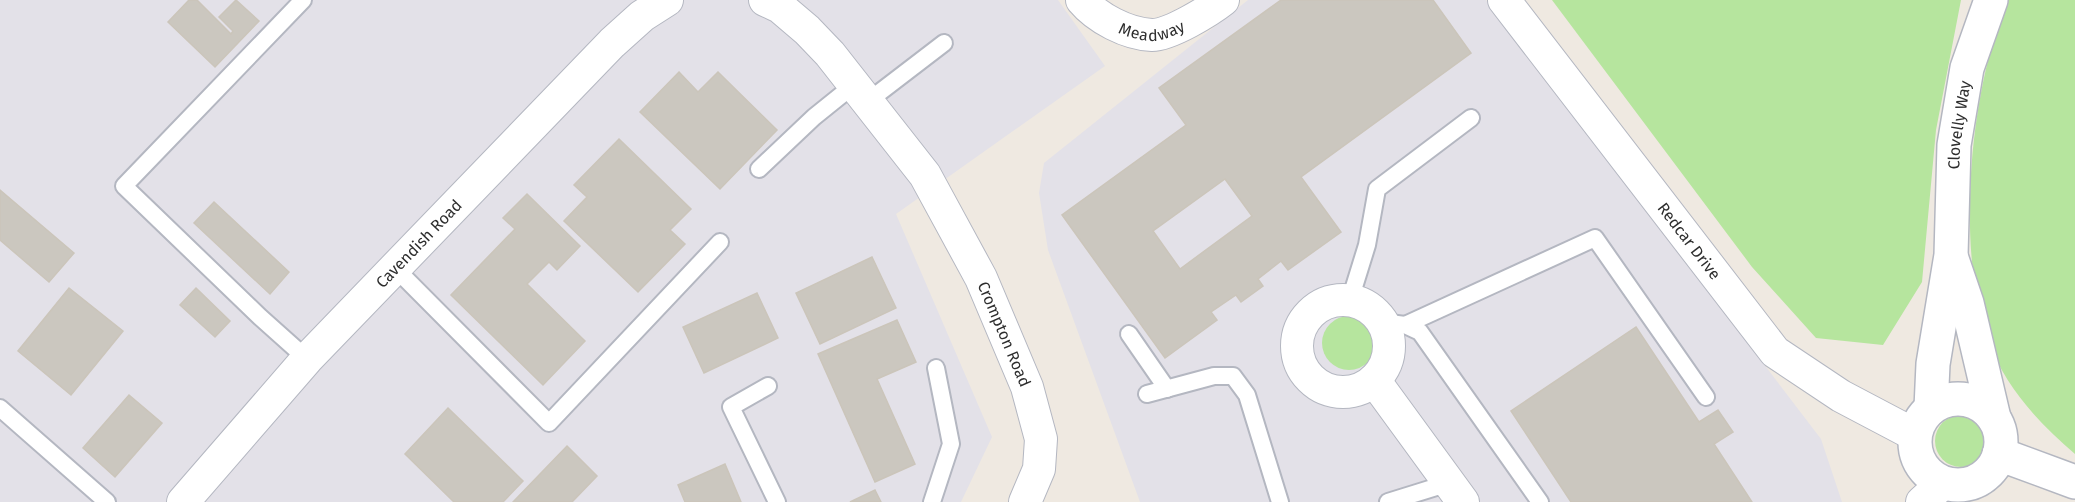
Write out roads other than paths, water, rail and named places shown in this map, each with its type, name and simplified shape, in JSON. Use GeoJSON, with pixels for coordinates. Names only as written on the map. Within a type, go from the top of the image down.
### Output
{"type":"FeatureCollection","features":[{"type":"Feature","properties":{"kind":"street","name":"Cavendish Road"},"geometry":{"type":"LineString","coordinates":[[183,502],[307,359],[612,43],[642,16],[667,0]]}},
{"type":"Feature","properties":{"kind":"street"},"geometry":{"type":"LineString","coordinates":[[765,0],[780,7],[807,30],[861,93]]}},
{"type":"Feature","properties":{"kind":"street","name":"Meadway"},"geometry":{"type":"LineString","coordinates":[[1082,0],[1118,27],[1153,35],[1204,15],[1223,0]]}},
{"type":"Feature","properties":{"kind":"street","name":"Redcar Drive"},"geometry":{"type":"LineString","coordinates":[[1504,0],[1775,352],[1841,396],[1923,422]]}},
{"type":"Feature","properties":{"kind":"street","name":"Clovelly Way"},"geometry":{"type":"LineString","coordinates":[[1951,255],[1967,303],[2001,440],[1999,454],[1993,467],[1981,478],[1967,484],[1932,492],[1930,475],[1919,460],[1923,422],[1951,255],[1954,145],[1967,68],[1991,0]]}},
{"type":"Feature","properties":{"kind":"street","name":"Crompton Road"},"geometry":{"type":"LineString","coordinates":[[861,93],[925,175],[981,278],[1027,387],[1041,439],[1039,469],[1025,502]]}},
{"type":"Feature","properties":{"kind":"street"},"geometry":{"type":"LineString","coordinates":[[1335,300],[1350,300],[1366,305],[1393,323],[1387,331],[1389,347],[1386,362],[1374,380],[1361,389],[1345,392],[1329,390],[1315,382],[1304,370],[1299,356],[1298,340],[1303,325],[1312,312],[1335,300]]}},
{"type":"Feature","properties":{"kind":"street"},"geometry":{"type":"LineString","coordinates":[[1374,380],[1456,492]]}},
{"type":"Feature","properties":{"kind":"street"},"geometry":{"type":"LineString","coordinates":[[1923,422],[1944,401],[1959,399],[1983,407],[1994,418]]}},
{"type":"Feature","properties":{"kind":"street"},"geometry":{"type":"LineString","coordinates":[[1999,454],[2075,482]]}},
{"type":"Feature","properties":{"kind":"lane"},"geometry":{"type":"LineString","coordinates":[[303,0],[124,186],[307,359]]}},
{"type":"Feature","properties":{"kind":"lane"},"geometry":{"type":"LineString","coordinates":[[759,169],[814,117],[861,93],[944,43]]}},
{"type":"Feature","properties":{"kind":"lane"},"geometry":{"type":"LineString","coordinates":[[1350,300],[1366,245],[1377,189],[1471,118]]}},
{"type":"Feature","properties":{"kind":"lane"},"geometry":{"type":"LineString","coordinates":[[1393,323],[1595,238],[1706,397]]}},
{"type":"Feature","properties":{"kind":"lane"},"geometry":{"type":"LineString","coordinates":[[395,268],[549,423],[720,242]]}},
{"type":"Feature","properties":{"kind":"lane"},"geometry":{"type":"LineString","coordinates":[[1393,323],[1420,332],[1540,502]]}},
{"type":"Feature","properties":{"kind":"lane"},"geometry":{"type":"LineString","coordinates":[[1129,334],[1167,389]]}},
{"type":"Feature","properties":{"kind":"lane"},"geometry":{"type":"LineString","coordinates":[[932,502],[951,444],[936,368]]}},
{"type":"Feature","properties":{"kind":"lane"},"geometry":{"type":"LineString","coordinates":[[1147,394],[1214,376],[1233,376],[1247,395],[1280,502]]}},
{"type":"Feature","properties":{"kind":"lane"},"geometry":{"type":"LineString","coordinates":[[768,386],[731,407],[777,502]]}},
{"type":"Feature","properties":{"kind":"lane"},"geometry":{"type":"LineString","coordinates":[[0,408],[107,502]]}},
{"type":"Feature","properties":{"kind":"lane"},"geometry":{"type":"LineString","coordinates":[[1388,502],[1456,492]]}}]}
